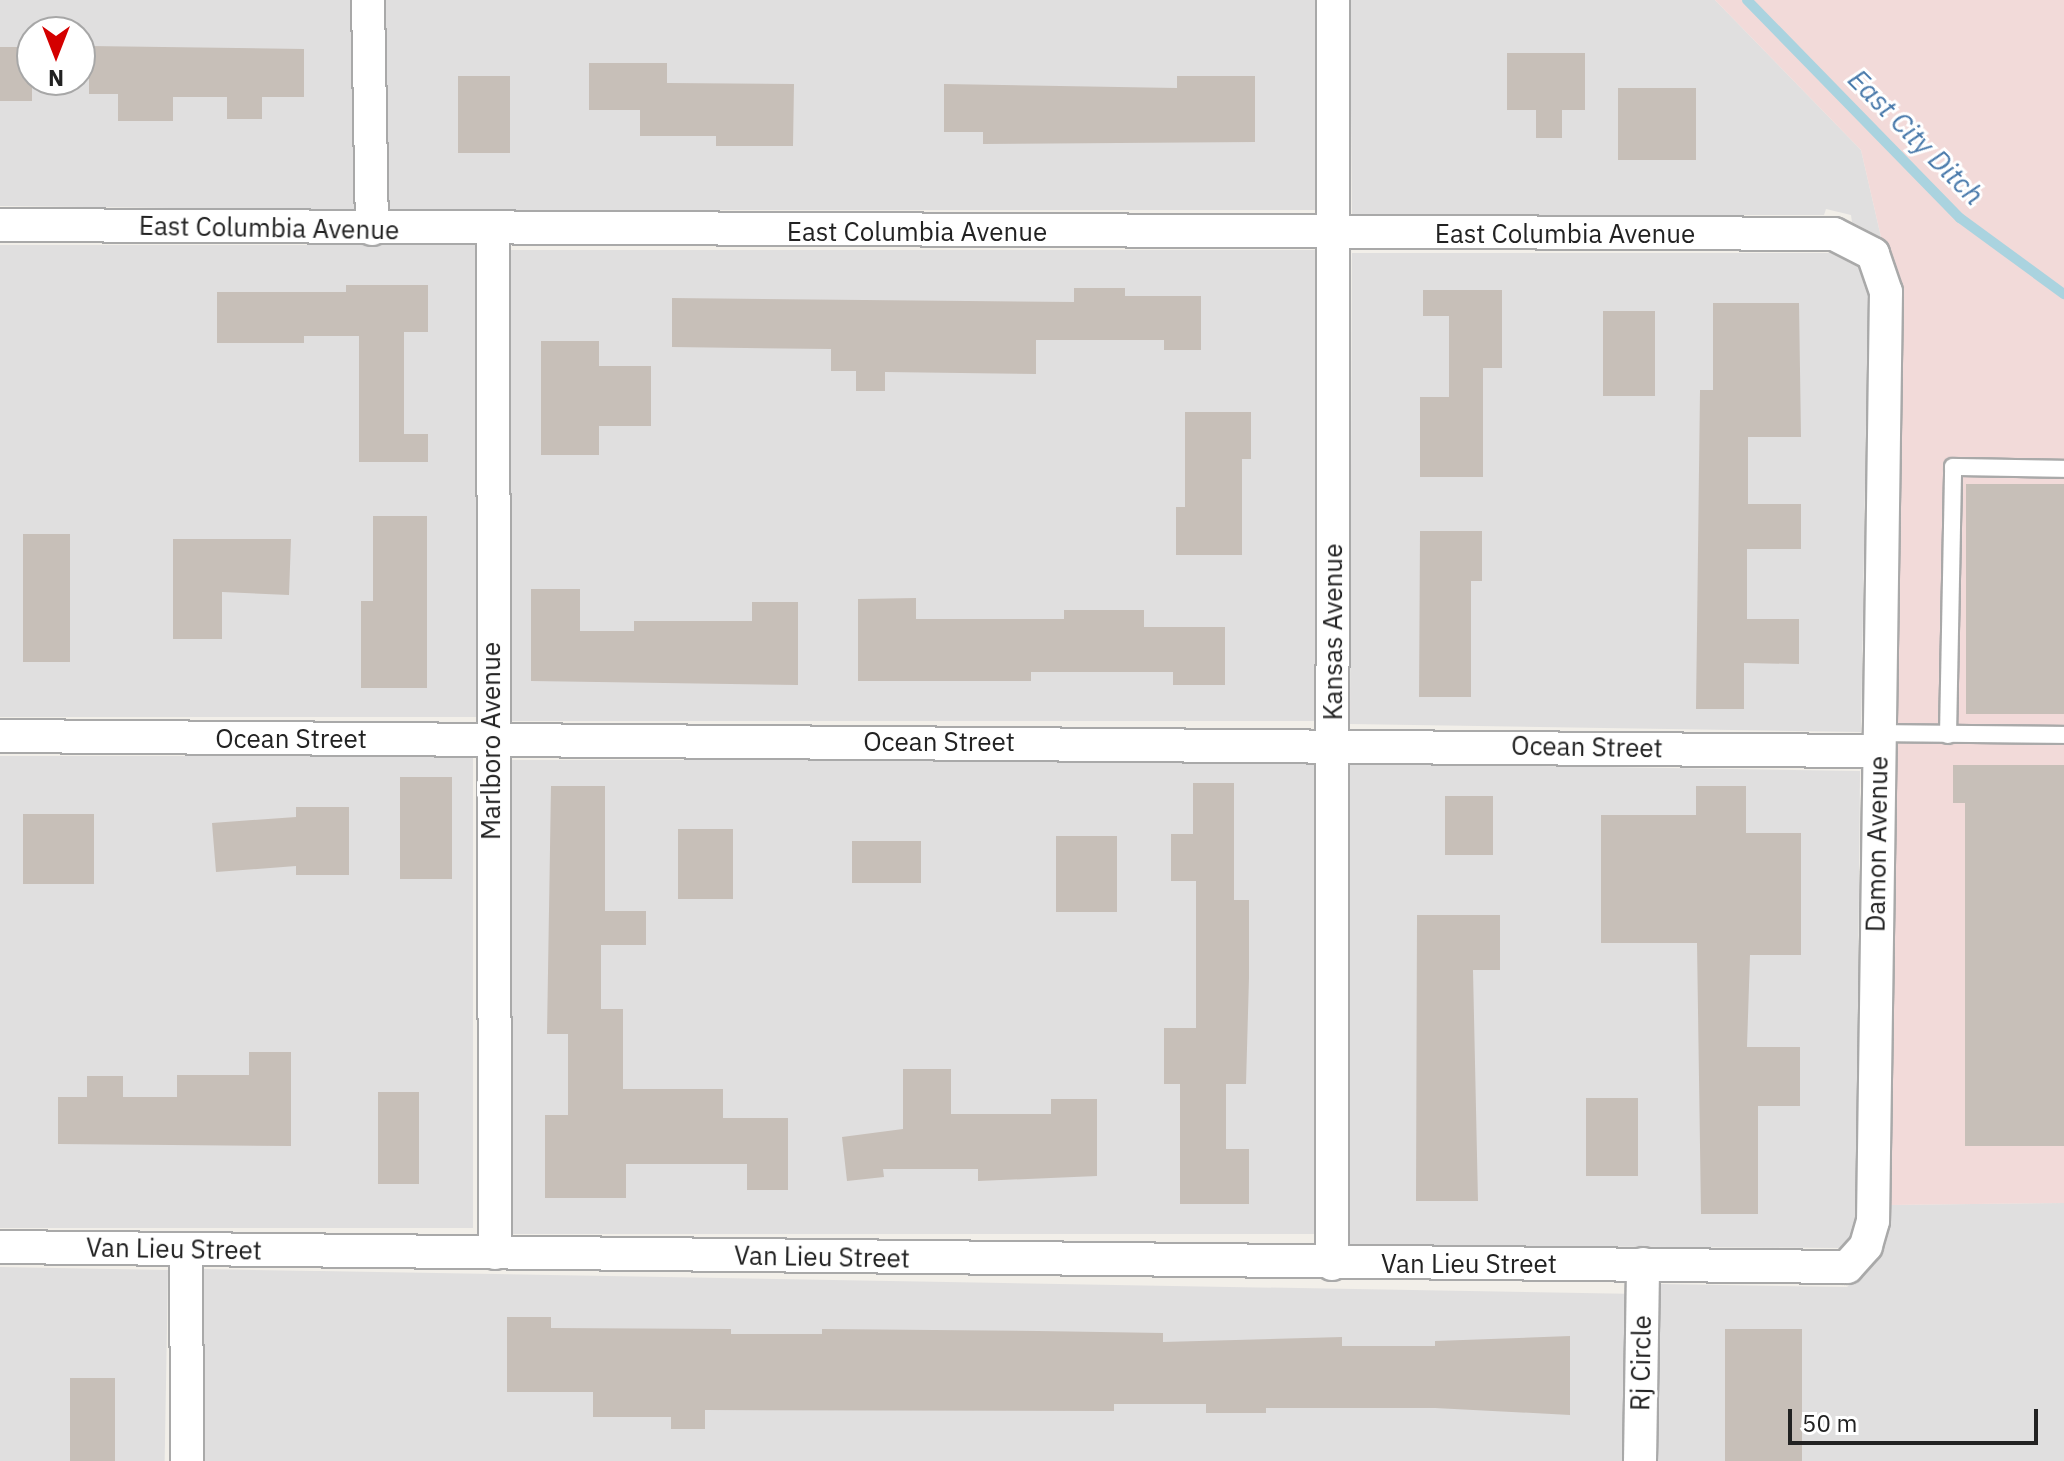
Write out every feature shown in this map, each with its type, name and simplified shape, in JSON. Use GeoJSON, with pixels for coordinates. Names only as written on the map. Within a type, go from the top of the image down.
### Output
{"type":"FeatureCollection","features":[{"type":"Feature","properties":{"kind":"street"},"geometry":{"type":"LineString","coordinates":[[368,0],[372,229]]}},
{"type":"Feature","properties":{"kind":"street","name":"Kansas Avenue"},"geometry":{"type":"LineString","coordinates":[[1332,1264],[1333,0]]}},
{"type":"Feature","properties":{"kind":"street","name":"East Columbia Avenue"},"geometry":{"type":"LineString","coordinates":[[0,225],[493,230],[1834,234]]}},
{"type":"Feature","properties":{"kind":"street","name":"Marlboro Avenue"},"geometry":{"type":"LineString","coordinates":[[493,230],[490,740],[495,1253]]}},
{"type":"Feature","properties":{"kind":"street","name":"Damon Avenue"},"geometry":{"type":"LineString","coordinates":[[1643,1264],[1847,1267],[1866,1246],[1873,1221],[1886,292],[1873,254],[1834,234]]}},
{"type":"Feature","properties":{"kind":"street","name":"Ocean Street"},"geometry":{"type":"LineString","coordinates":[[0,736],[1333,744],[1878,742]]}},
{"type":"Feature","properties":{"kind":"street","name":"Van Lieu Street"},"geometry":{"type":"LineString","coordinates":[[0,1247],[1332,1264],[1643,1264]]}},
{"type":"Feature","properties":{"kind":"street"},"geometry":{"type":"LineString","coordinates":[[186,1249],[187,1461]]}},
{"type":"Feature","properties":{"kind":"street","name":"Rj Circle"},"geometry":{"type":"LineString","coordinates":[[1640,1461],[1643,1264]]}},
{"type":"Feature","properties":{"kind":"lane"},"geometry":{"type":"LineString","coordinates":[[1948,735],[1953,467],[2064,469]]}},
{"type":"Feature","properties":{"kind":"lane"},"geometry":{"type":"LineString","coordinates":[[1878,742],[1948,735],[2064,735]]}},
{"type":"Feature","properties":{"kind":"shaded area"},"geometry":{"type":"Polygon","coordinates":[[[0,0],[351,0],[354,210],[0,206],[0,0]]]}},
{"type":"Feature","properties":{"kind":"shaded area"},"geometry":{"type":"Polygon","coordinates":[[[385,0],[1315,0],[1315,210],[385,210],[385,0]]]}},
{"type":"Feature","properties":{"kind":"shaded area"},"geometry":{"type":"Polygon","coordinates":[[[1350,0],[1715,0],[1861,150],[1881,237],[1852,222],[1851,215],[1826,209],[1824,215],[1352,215],[1350,0]]]}},
{"type":"Feature","properties":{"kind":"shaded area"},"geometry":{"type":"Polygon","coordinates":[[[1715,0],[2064,0],[2064,1203],[1891,1205],[1903,292],[1889,247],[1881,237],[1861,150],[1715,0]]]}},
{"type":"Feature","properties":{"kind":"shaded area"},"geometry":{"type":"Polygon","coordinates":[[[0,245],[476,245],[476,717],[0,717],[0,245]]]}},
{"type":"Feature","properties":{"kind":"shaded area"},"geometry":{"type":"Polygon","coordinates":[[[510,250],[1318,250],[1318,721],[510,721],[510,250]]]}},
{"type":"Feature","properties":{"kind":"shaded area"},"geometry":{"type":"Polygon","coordinates":[[[1352,253],[1830,253],[1860,268],[1868,295],[1861,732],[1350,724],[1352,253]]]}},
{"type":"Feature","properties":{"kind":"shaded area"},"geometry":{"type":"Polygon","coordinates":[[[0,756],[473,756],[473,1228],[0,1228],[0,756]]]}},
{"type":"Feature","properties":{"kind":"shaded area"},"geometry":{"type":"Polygon","coordinates":[[[507,760],[1315,760],[1315,1234],[507,1234],[507,760]]]}},
{"type":"Feature","properties":{"kind":"shaded area"},"geometry":{"type":"Polygon","coordinates":[[[1350,763],[1860,771],[1856,1218],[1851,1236],[1840,1248],[1349,1245],[1350,763]]]}},
{"type":"Feature","properties":{"kind":"shaded area"},"geometry":{"type":"Polygon","coordinates":[[[2064,1203],[2064,1461],[1657,1461],[1660,1284],[1847,1287],[1878,1260],[1890,1227],[1891,1205],[2064,1203]]]}},
{"type":"Feature","properties":{"kind":"shaded area"},"geometry":{"type":"Polygon","coordinates":[[[0,1267],[168,1270],[165,1461],[0,1461],[0,1267]]]}},
{"type":"Feature","properties":{"kind":"shaded area"},"geometry":{"type":"Polygon","coordinates":[[[203,1269],[1626,1294],[1623,1461],[200,1461],[203,1269]]]}},
{"type":"Feature","properties":{"kind":"building"},"geometry":{"type":"Polygon","coordinates":[[[96,46],[304,49],[304,97],[262,97],[262,119],[227,119],[227,97],[173,97],[173,121],[118,121],[118,94],[96,94],[96,46]]]}},
{"type":"Feature","properties":{"kind":"building"},"geometry":{"type":"Polygon","coordinates":[[[0,47],[16,47],[16,96],[32,96],[32,101],[0,101],[0,47]]]}},
{"type":"Feature","properties":{"kind":"building"},"geometry":{"type":"Polygon","coordinates":[[[1507,53],[1585,53],[1585,110],[1562,110],[1562,138],[1536,138],[1536,110],[1507,110],[1507,53]]]}},
{"type":"Feature","properties":{"kind":"building"},"geometry":{"type":"Polygon","coordinates":[[[589,63],[667,63],[667,83],[794,84],[793,146],[716,146],[716,136],[640,136],[640,110],[589,110],[589,63]]]}},
{"type":"Feature","properties":{"kind":"building"},"geometry":{"type":"Polygon","coordinates":[[[458,76],[510,76],[510,153],[458,153],[458,76]]]}},
{"type":"Feature","properties":{"kind":"building"},"geometry":{"type":"Polygon","coordinates":[[[1177,76],[1255,76],[1255,142],[983,144],[983,132],[944,132],[944,84],[1177,88],[1177,76]]]}},
{"type":"Feature","properties":{"kind":"building"},"geometry":{"type":"Polygon","coordinates":[[[1618,88],[1696,88],[1696,160],[1618,160],[1618,88]]]}},
{"type":"Feature","properties":{"kind":"building"},"geometry":{"type":"Polygon","coordinates":[[[346,285],[428,285],[428,332],[404,332],[404,434],[428,434],[428,462],[359,462],[359,336],[304,336],[304,343],[217,343],[217,292],[346,292],[346,285]]]}},
{"type":"Feature","properties":{"kind":"building"},"geometry":{"type":"Polygon","coordinates":[[[1074,288],[1125,288],[1125,296],[1201,296],[1201,350],[1164,350],[1164,340],[1036,340],[1036,374],[885,372],[885,391],[856,391],[856,371],[831,371],[831,349],[672,347],[672,298],[1074,302],[1074,288]]]}},
{"type":"Feature","properties":{"kind":"building"},"geometry":{"type":"Polygon","coordinates":[[[1423,290],[1502,290],[1502,368],[1483,368],[1483,477],[1420,477],[1420,397],[1449,397],[1449,316],[1423,316],[1423,290]]]}},
{"type":"Feature","properties":{"kind":"building"},"geometry":{"type":"Polygon","coordinates":[[[1713,303],[1799,303],[1801,437],[1748,437],[1748,504],[1801,504],[1801,549],[1747,549],[1747,619],[1799,619],[1799,664],[1744,663],[1744,709],[1696,709],[1700,390],[1713,390],[1713,303]]]}},
{"type":"Feature","properties":{"kind":"building"},"geometry":{"type":"Polygon","coordinates":[[[1603,311],[1655,311],[1655,396],[1603,396],[1603,311]]]}},
{"type":"Feature","properties":{"kind":"building"},"geometry":{"type":"Polygon","coordinates":[[[541,341],[599,341],[599,366],[651,366],[651,426],[599,426],[599,455],[541,455],[541,341]]]}},
{"type":"Feature","properties":{"kind":"building"},"geometry":{"type":"Polygon","coordinates":[[[1185,412],[1251,412],[1251,459],[1242,459],[1242,555],[1176,555],[1176,507],[1185,507],[1185,412]]]}},
{"type":"Feature","properties":{"kind":"building"},"geometry":{"type":"Polygon","coordinates":[[[1966,484],[2064,484],[2064,714],[1966,714],[1966,484]]]}},
{"type":"Feature","properties":{"kind":"building"},"geometry":{"type":"Polygon","coordinates":[[[373,516],[427,516],[427,688],[361,688],[361,601],[373,601],[373,516]]]}},
{"type":"Feature","properties":{"kind":"building"},"geometry":{"type":"Polygon","coordinates":[[[1420,531],[1482,531],[1482,581],[1471,581],[1471,697],[1419,697],[1420,531]]]}},
{"type":"Feature","properties":{"kind":"building"},"geometry":{"type":"Polygon","coordinates":[[[23,534],[70,534],[70,662],[23,662],[23,534]]]}},
{"type":"Feature","properties":{"kind":"building"},"geometry":{"type":"Polygon","coordinates":[[[173,539],[291,539],[289,595],[222,592],[222,639],[173,639],[173,539]]]}},
{"type":"Feature","properties":{"kind":"building"},"geometry":{"type":"Polygon","coordinates":[[[531,589],[580,589],[580,631],[634,631],[634,621],[752,621],[752,602],[798,602],[798,685],[531,681],[531,589]]]}},
{"type":"Feature","properties":{"kind":"building"},"geometry":{"type":"Polygon","coordinates":[[[916,598],[916,619],[1064,619],[1064,610],[1144,610],[1144,627],[1225,627],[1225,685],[1173,685],[1173,672],[1031,672],[1031,681],[858,681],[858,599],[916,598]]]}},
{"type":"Feature","properties":{"kind":"building"},"geometry":{"type":"Polygon","coordinates":[[[1953,765],[2064,765],[2064,1146],[1965,1146],[1965,803],[1953,803],[1953,765]]]}},
{"type":"Feature","properties":{"kind":"building"},"geometry":{"type":"Polygon","coordinates":[[[400,777],[452,777],[452,879],[400,879],[400,777]]]}},
{"type":"Feature","properties":{"kind":"building"},"geometry":{"type":"Polygon","coordinates":[[[1193,783],[1234,783],[1234,900],[1249,900],[1249,978],[1246,1084],[1226,1084],[1226,1149],[1249,1149],[1249,1204],[1180,1204],[1180,1084],[1164,1084],[1164,1028],[1196,1028],[1196,881],[1171,881],[1171,834],[1193,834],[1193,783]]]}},
{"type":"Feature","properties":{"kind":"building"},"geometry":{"type":"Polygon","coordinates":[[[551,786],[605,786],[605,911],[646,911],[646,945],[601,945],[601,1009],[623,1009],[623,1089],[723,1089],[723,1118],[788,1118],[788,1190],[747,1190],[747,1164],[626,1164],[626,1198],[545,1198],[545,1115],[568,1115],[568,1034],[547,1034],[551,786]]]}},
{"type":"Feature","properties":{"kind":"building"},"geometry":{"type":"Polygon","coordinates":[[[1696,786],[1746,786],[1746,833],[1801,833],[1801,955],[1750,955],[1747,1047],[1800,1047],[1800,1106],[1758,1106],[1758,1214],[1701,1214],[1697,943],[1601,943],[1601,815],[1696,815],[1696,786]]]}},
{"type":"Feature","properties":{"kind":"building"},"geometry":{"type":"Polygon","coordinates":[[[1445,796],[1493,796],[1493,855],[1445,855],[1445,796]]]}},
{"type":"Feature","properties":{"kind":"building"},"geometry":{"type":"Polygon","coordinates":[[[296,807],[349,807],[349,875],[296,875],[296,866],[216,872],[212,823],[296,817],[296,807]]]}},
{"type":"Feature","properties":{"kind":"building"},"geometry":{"type":"Polygon","coordinates":[[[23,814],[94,814],[94,884],[23,884],[23,814]]]}},
{"type":"Feature","properties":{"kind":"building"},"geometry":{"type":"Polygon","coordinates":[[[678,829],[733,829],[733,899],[678,899],[678,829]]]}},
{"type":"Feature","properties":{"kind":"building"},"geometry":{"type":"Polygon","coordinates":[[[1056,836],[1117,836],[1117,912],[1056,912],[1056,836]]]}},
{"type":"Feature","properties":{"kind":"building"},"geometry":{"type":"Polygon","coordinates":[[[852,841],[921,841],[921,883],[852,883],[852,841]]]}},
{"type":"Feature","properties":{"kind":"building"},"geometry":{"type":"Polygon","coordinates":[[[1417,915],[1500,915],[1500,970],[1473,970],[1478,1201],[1416,1201],[1417,915]]]}},
{"type":"Feature","properties":{"kind":"building"},"geometry":{"type":"Polygon","coordinates":[[[249,1052],[291,1052],[291,1146],[58,1144],[58,1097],[87,1097],[87,1076],[123,1076],[123,1097],[177,1097],[177,1075],[249,1075],[249,1052]]]}},
{"type":"Feature","properties":{"kind":"building"},"geometry":{"type":"Polygon","coordinates":[[[903,1069],[951,1069],[951,1114],[1051,1114],[1051,1099],[1097,1099],[1097,1176],[978,1181],[978,1169],[883,1169],[884,1177],[847,1181],[842,1137],[903,1129],[903,1069]]]}},
{"type":"Feature","properties":{"kind":"building"},"geometry":{"type":"Polygon","coordinates":[[[378,1092],[419,1092],[419,1184],[378,1184],[378,1092]]]}},
{"type":"Feature","properties":{"kind":"building"},"geometry":{"type":"Polygon","coordinates":[[[1586,1098],[1638,1098],[1638,1176],[1586,1176],[1586,1098]]]}},
{"type":"Feature","properties":{"kind":"building"},"geometry":{"type":"Polygon","coordinates":[[[507,1317],[551,1317],[551,1328],[731,1329],[731,1334],[822,1334],[822,1329],[1163,1333],[1163,1342],[1342,1337],[1342,1346],[1435,1346],[1435,1341],[1570,1336],[1570,1415],[1435,1408],[1266,1408],[1266,1413],[1206,1413],[1206,1404],[1114,1404],[1114,1411],[705,1410],[705,1429],[671,1429],[671,1417],[593,1417],[593,1392],[507,1392],[507,1317]]]}},
{"type":"Feature","properties":{"kind":"building"},"geometry":{"type":"Polygon","coordinates":[[[1725,1329],[1802,1329],[1802,1461],[1725,1461],[1725,1329]]]}},
{"type":"Feature","properties":{"kind":"building"},"geometry":{"type":"Polygon","coordinates":[[[70,1378],[115,1378],[115,1461],[70,1461],[70,1378]]]}},
{"type":"Feature","properties":{"kind":"waterway","name":"East City Ditch"},"geometry":{"type":"LineString","coordinates":[[1747,0],[1960,218],[2064,294]]}}]}
